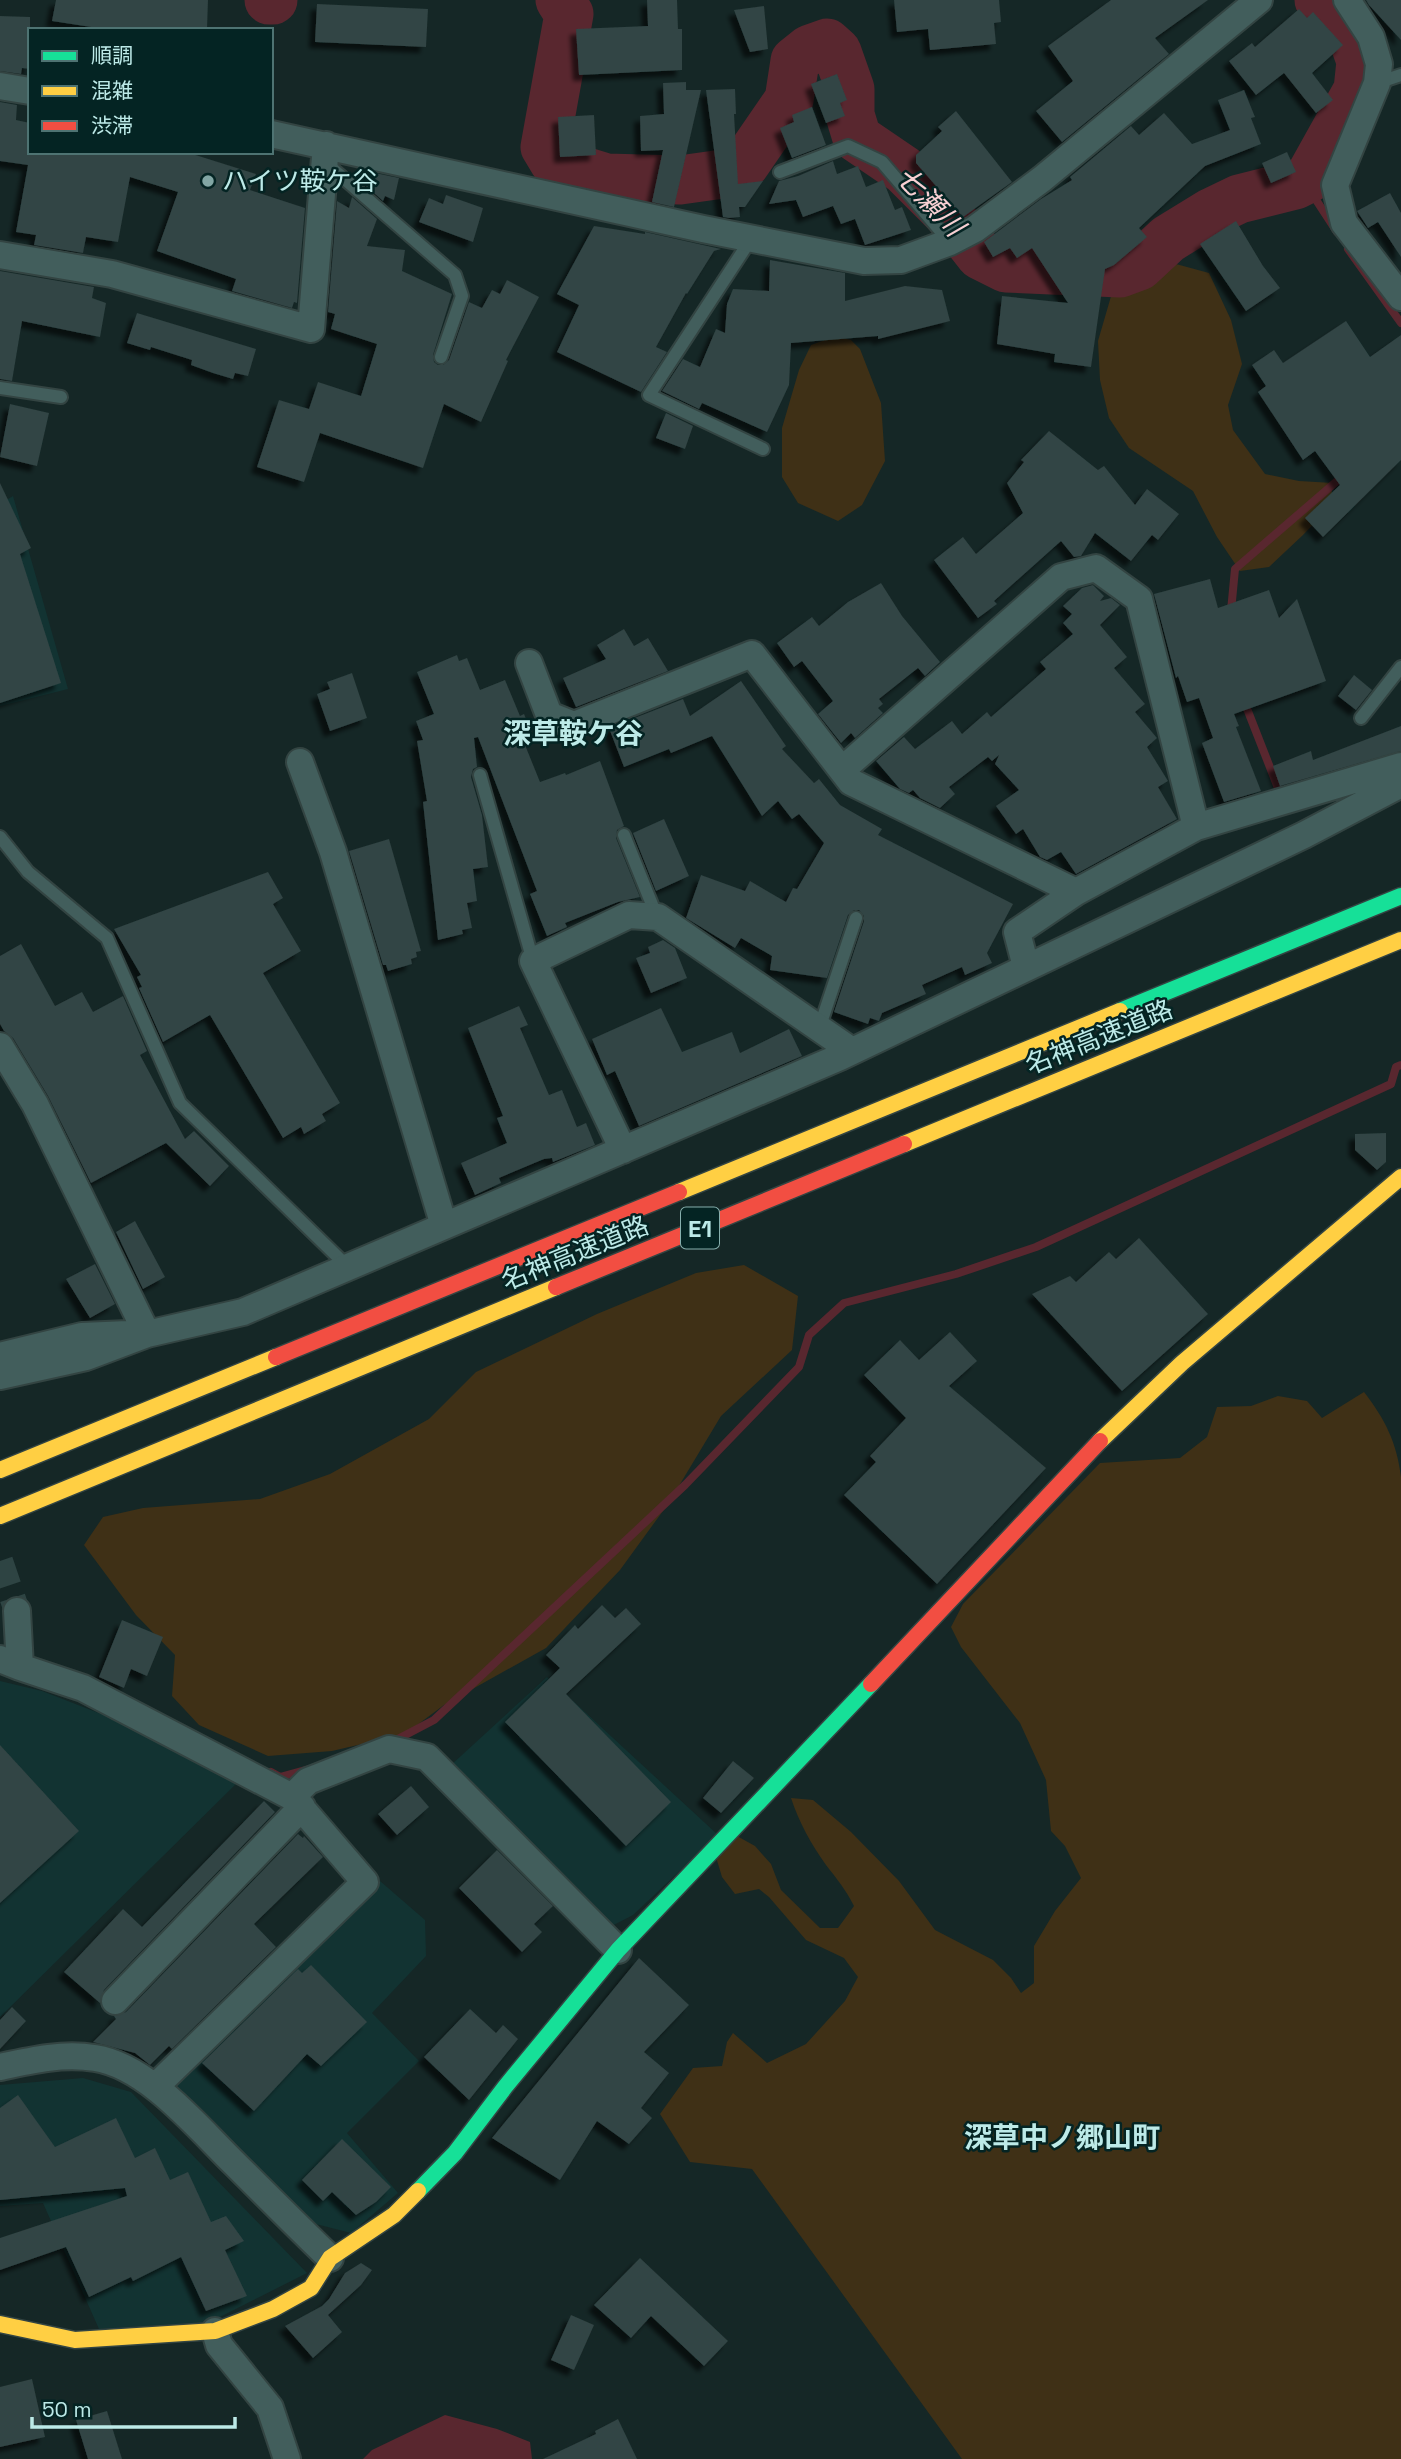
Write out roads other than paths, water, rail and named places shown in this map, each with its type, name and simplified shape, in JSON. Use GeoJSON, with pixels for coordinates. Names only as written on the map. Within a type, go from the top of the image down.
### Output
{"type":"FeatureCollection","features":[{"type":"Feature","properties":{"kind":"main road","name":"名神高速道路"},"geometry":{"type":"LineString","coordinates":[[0,1470],[1401,896]]}},
{"type":"Feature","properties":{"kind":"main road","name":"名神高速道路"},"geometry":{"type":"LineString","coordinates":[[0,1516],[1401,940]]}},
{"type":"Feature","properties":{"kind":"main road"},"geometry":{"type":"LineString","coordinates":[[0,2324],[75,2340],[215,2331],[273,2309],[311,2288],[330,2258],[394,2215],[455,2153],[505,2087],[618,1950],[1105,1436],[1182,1363],[1401,1177]]}},
{"type":"Feature","properties":{"kind":"street"},"geometry":{"type":"LineString","coordinates":[[273,135],[326,154],[864,261],[901,260],[961,236],[1042,179],[1259,0]]}},
{"type":"Feature","properties":{"kind":"street"},"geometry":{"type":"LineString","coordinates":[[1347,0],[1371,37],[1379,64],[1389,79],[1335,185],[1344,223],[1401,297]]}},
{"type":"Feature","properties":{"kind":"street"},"geometry":{"type":"LineString","coordinates":[[0,86],[28,91]]}},
{"type":"Feature","properties":{"kind":"street"},"geometry":{"type":"LineString","coordinates":[[0,255],[112,274],[312,328],[326,154]]}},
{"type":"Feature","properties":{"kind":"street"},"geometry":{"type":"LineString","coordinates":[[842,771],[1061,577],[1096,568],[1139,599],[1196,827]]}},
{"type":"Feature","properties":{"kind":"street"},"geometry":{"type":"LineString","coordinates":[[529,663],[549,715],[574,725],[752,654],[851,782],[1076,892]]}},
{"type":"Feature","properties":{"kind":"street"},"geometry":{"type":"LineString","coordinates":[[300,762],[333,852],[444,1226]]}},
{"type":"Feature","properties":{"kind":"street"},"geometry":{"type":"LineString","coordinates":[[1026,967],[1017,932],[1076,892],[1196,827],[1401,766]]}},
{"type":"Feature","properties":{"kind":"street"},"geometry":{"type":"LineString","coordinates":[[0,1376],[86,1357],[147,1334],[243,1312],[852,1051],[1304,835],[1401,784]]}},
{"type":"Feature","properties":{"kind":"street"},"geometry":{"type":"LineString","coordinates":[[623,1150],[533,961],[629,915],[657,917],[852,1051]]}},
{"type":"Feature","properties":{"kind":"street"},"geometry":{"type":"LineString","coordinates":[[0,1046],[36,1104],[147,1334]]}},
{"type":"Feature","properties":{"kind":"street"},"geometry":{"type":"LineString","coordinates":[[0,1356],[82,1336],[147,1334]]}},
{"type":"Feature","properties":{"kind":"street"},"geometry":{"type":"LineString","coordinates":[[17,1612],[10,1663],[83,1688],[297,1802],[365,1882],[155,2087]]}},
{"type":"Feature","properties":{"kind":"street"},"geometry":{"type":"LineString","coordinates":[[115,2001],[297,1802],[308,1781],[388,1749],[427,1757],[618,1950]]}},
{"type":"Feature","properties":{"kind":"street"},"geometry":{"type":"LineString","coordinates":[[0,2067],[48,2056],[97,2058],[136,2074],[155,2087],[330,2258]]}},
{"type":"Feature","properties":{"kind":"street"},"geometry":{"type":"LineString","coordinates":[[215,2331],[219,2345],[270,2408],[287,2459]]}},
{"type":"Feature","properties":{"kind":"lane"},"geometry":{"type":"LineString","coordinates":[[780,172],[848,146],[882,162],[961,236]]}},
{"type":"Feature","properties":{"kind":"lane"},"geometry":{"type":"LineString","coordinates":[[326,154],[455,275],[462,296],[441,357]]}},
{"type":"Feature","properties":{"kind":"lane"},"geometry":{"type":"LineString","coordinates":[[751,238],[649,395],[763,449]]}},
{"type":"Feature","properties":{"kind":"lane"},"geometry":{"type":"LineString","coordinates":[[0,388],[61,397]]}},
{"type":"Feature","properties":{"kind":"lane"},"geometry":{"type":"LineString","coordinates":[[1361,718],[1401,667]]}},
{"type":"Feature","properties":{"kind":"lane"},"geometry":{"type":"LineString","coordinates":[[480,775],[533,961]]}},
{"type":"Feature","properties":{"kind":"lane"},"geometry":{"type":"LineString","coordinates":[[624,835],[657,917]]}},
{"type":"Feature","properties":{"kind":"lane"},"geometry":{"type":"LineString","coordinates":[[0,837],[28,872],[107,938],[180,1103],[348,1267]]}},
{"type":"Feature","properties":{"kind":"lane"},"geometry":{"type":"LineString","coordinates":[[819,1029],[856,918]]}},
{"type":"Feature","properties":{"kind":"waterway","name":"七瀬川"},"geometry":{"type":"LineString","coordinates":[[560,0],[569,14],[545,147],[554,162],[606,178],[680,180],[730,173],[745,164],[789,100],[795,61],[810,49],[827,43],[837,52],[850,89],[850,115],[857,138],[904,170],[948,214],[980,255],[1006,268],[1120,273],[1139,266],[1168,239],[1212,212],[1239,199],[1295,185],[1309,178],[1358,90],[1361,61],[1351,33],[1319,0]]}},
{"type":"Feature","properties":{"kind":"waterway"},"geometry":{"type":"LineString","coordinates":[[1309,178],[1309,189],[1337,232]]}},
{"type":"Feature","properties":{"kind":"waterway"},"geometry":{"type":"LineString","coordinates":[[1348,249],[1401,323]]}},
{"type":"Feature","properties":{"kind":"waterway"},"geometry":{"type":"LineString","coordinates":[[1231,611],[1235,569],[1344,475]]}},
{"type":"Feature","properties":{"kind":"waterway"},"geometry":{"type":"LineString","coordinates":[[1244,701],[1280,793]]}},
{"type":"Feature","properties":{"kind":"waterway"},"geometry":{"type":"LineString","coordinates":[[394,1741],[434,1720],[685,1485],[799,1367],[809,1335],[844,1303],[956,1274],[1036,1247],[1391,1084],[1396,1067],[1401,1065]]}},
{"type":"Feature","properties":{"kind":"waterway"},"geometry":{"type":"LineString","coordinates":[[271,1772],[280,1777],[309,1769]]}},
{"type":"Feature","properties":{"kind":"tunnel"},"geometry":{"type":"LineString","coordinates":[[0,1561],[17,1611]]}},
{"type":"Feature","properties":{"kind":"place","name":"ハイツ鞍ケ谷"},"geometry":{"type":"Point","coordinates":[208,181]}},
{"type":"Feature","properties":{"kind":"district","name":"深草鞍ケ谷"},"geometry":{"type":"Point","coordinates":[573,733]}},
{"type":"Feature","properties":{"kind":"district","name":"深草中ノ郷山町"},"geometry":{"type":"Point","coordinates":[1062,2137]}}]}
